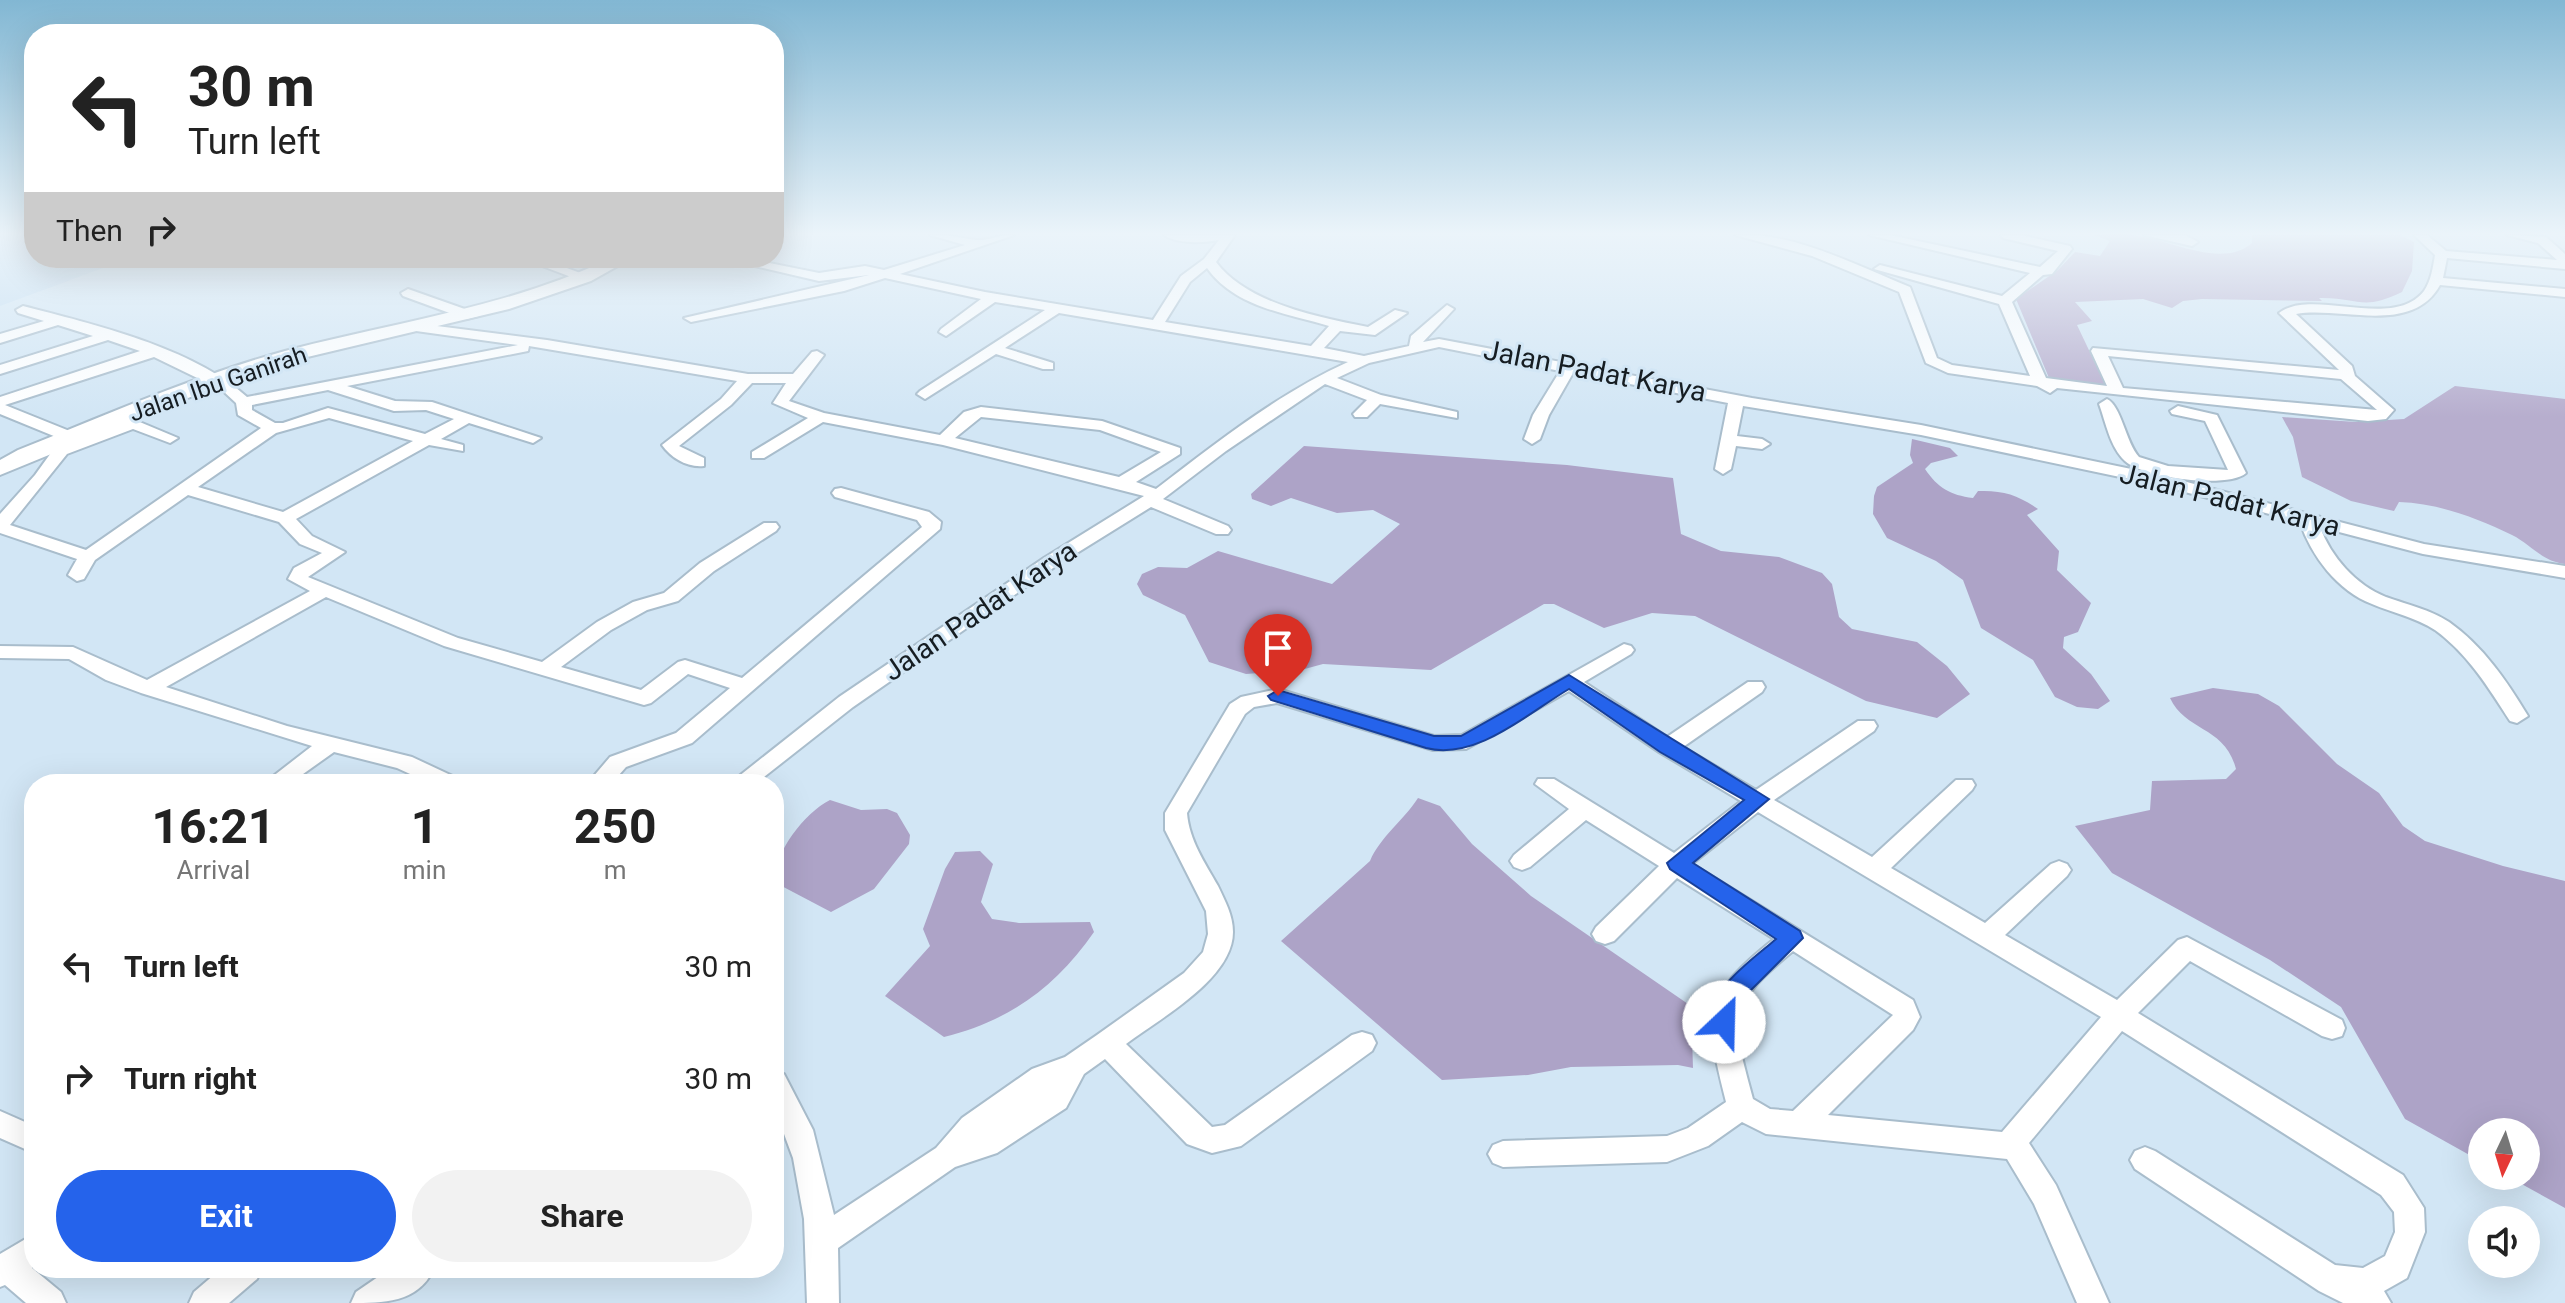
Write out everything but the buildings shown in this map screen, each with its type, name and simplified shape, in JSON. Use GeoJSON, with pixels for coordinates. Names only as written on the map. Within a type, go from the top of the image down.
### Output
{"type":"FeatureCollection","features":[{"type":"Feature","properties":{"kind":"main road","name":"Jalan Ibu Ganirah"},"geometry":{"type":"LineString","coordinates":[[0,469],[26,455],[66,444],[126,421],[219,379],[296,354],[421,328],[472,333],[546,296]]}},
{"type":"Feature","properties":{"kind":"street"},"geometry":{"type":"LineString","coordinates":[[412,296],[472,333],[748,378],[797,379]]}},
{"type":"Feature","properties":{"kind":"street"},"geometry":{"type":"LineString","coordinates":[[691,318],[801,296]]}},
{"type":"Feature","properties":{"kind":"street"},"geometry":{"type":"LineString","coordinates":[[925,299],[930,296]]}},
{"type":"Feature","properties":{"kind":"street"},"geometry":{"type":"LineString","coordinates":[[987,296],[1158,322],[1364,360]]}},
{"type":"Feature","properties":{"kind":"street"},"geometry":{"type":"LineString","coordinates":[[1158,322],[1174,296]]}},
{"type":"Feature","properties":{"kind":"street"},"geometry":{"type":"LineString","coordinates":[[1250,296],[1260,302],[1338,326],[1370,332],[1400,313]]}},
{"type":"Feature","properties":{"kind":"street"},"geometry":{"type":"LineString","coordinates":[[1907,296],[1931,360],[1938,366],[2040,381],[2067,397],[2112,398],[2368,416],[2386,410],[2345,375],[2098,351],[2112,398],[2128,452],[2138,463],[2216,476],[2238,473],[2214,421],[2206,415],[2112,398]]}},
{"type":"Feature","properties":{"kind":"street"},"geometry":{"type":"LineString","coordinates":[[1984,296],[2005,301]]}},
{"type":"Feature","properties":{"kind":"street"},"geometry":{"type":"LineString","coordinates":[[2005,301],[2011,296]]}},
{"type":"Feature","properties":{"kind":"street"},"geometry":{"type":"LineString","coordinates":[[2345,375],[2349,373],[2347,369],[2286,313],[2299,309],[2394,309],[2421,300],[2424,296]]}},
{"type":"Feature","properties":{"kind":"street"},"geometry":{"type":"LineString","coordinates":[[946,332],[993,297]]}},
{"type":"Feature","properties":{"kind":"street"},"geometry":{"type":"LineString","coordinates":[[2005,301],[2040,381]]}},
{"type":"Feature","properties":{"kind":"street"},"geometry":{"type":"LineString","coordinates":[[925,394],[1057,308]]}},
{"type":"Feature","properties":{"kind":"street"},"geometry":{"type":"LineString","coordinates":[[1416,346],[1416,339],[1447,309]]}},
{"type":"Feature","properties":{"kind":"street"},"geometry":{"type":"LineString","coordinates":[[23,310],[219,379],[244,402],[244,412],[272,428],[284,428],[324,413],[457,448]]}},
{"type":"Feature","properties":{"kind":"street"},"geometry":{"type":"LineString","coordinates":[[0,339],[54,322]]}},
{"type":"Feature","properties":{"kind":"street"},"geometry":{"type":"LineString","coordinates":[[1314,351],[1338,326]]}},
{"type":"Feature","properties":{"kind":"street"},"geometry":{"type":"LineString","coordinates":[[0,370],[104,337]]}},
{"type":"Feature","properties":{"kind":"street","name":"Jalan Padat Karya"},"geometry":{"type":"LineString","coordinates":[[753,774],[897,667],[1050,562],[1154,498],[1203,460],[1324,378],[1364,360],[1439,343],[1921,430],[2089,464],[2423,549],[2565,572]]}},
{"type":"Feature","properties":{"kind":"street"},"geometry":{"type":"LineString","coordinates":[[244,402],[547,344]]}},
{"type":"Feature","properties":{"kind":"street"},"geometry":{"type":"LineString","coordinates":[[993,349],[1048,366]]}},
{"type":"Feature","properties":{"kind":"street"},"geometry":{"type":"LineString","coordinates":[[0,402],[150,353]]}},
{"type":"Feature","properties":{"kind":"street"},"geometry":{"type":"LineString","coordinates":[[817,355],[781,403],[820,417],[943,440],[1122,483],[1222,530]]}},
{"type":"Feature","properties":{"kind":"street"},"geometry":{"type":"LineString","coordinates":[[1532,439],[1541,415],[1569,367]]}},
{"type":"Feature","properties":{"kind":"street"},"geometry":{"type":"LineString","coordinates":[[698,462],[677,453],[670,445],[726,402],[748,378]]}},
{"type":"Feature","properties":{"kind":"street"},"geometry":{"type":"LineString","coordinates":[[1324,378],[1377,399],[1451,415]]}},
{"type":"Feature","properties":{"kind":"street"},"geometry":{"type":"LineString","coordinates":[[327,385],[394,406],[427,405],[533,438]]}},
{"type":"Feature","properties":{"kind":"street"},"geometry":{"type":"LineString","coordinates":[[1723,469],[1737,398]]}},
{"type":"Feature","properties":{"kind":"street"},"geometry":{"type":"LineString","coordinates":[[1361,414],[1377,399]]}},
{"type":"Feature","properties":{"kind":"street"},"geometry":{"type":"LineString","coordinates":[[0,409],[66,444],[41,479],[0,526],[88,557]]}},
{"type":"Feature","properties":{"kind":"street"},"geometry":{"type":"LineString","coordinates":[[943,440],[970,415],[989,412],[1102,426],[1203,460]]}},
{"type":"Feature","properties":{"kind":"street"},"geometry":{"type":"LineString","coordinates":[[758,455],[820,417]]}},
{"type":"Feature","properties":{"kind":"street"},"geometry":{"type":"LineString","coordinates":[[285,518],[465,419]]}},
{"type":"Feature","properties":{"kind":"street"},"geometry":{"type":"LineString","coordinates":[[126,421],[170,438]]}},
{"type":"Feature","properties":{"kind":"street"},"geometry":{"type":"LineString","coordinates":[[77,575],[88,557],[272,428]]}},
{"type":"Feature","properties":{"kind":"street"},"geometry":{"type":"LineString","coordinates":[[1729,440],[1762,444]]}},
{"type":"Feature","properties":{"kind":"street"},"geometry":{"type":"LineString","coordinates":[[1122,483],[1174,451]]}},
{"type":"Feature","properties":{"kind":"street"},"geometry":{"type":"LineString","coordinates":[[0,461],[26,455]]}},
{"type":"Feature","properties":{"kind":"street"},"geometry":{"type":"LineString","coordinates":[[185,489],[285,518],[306,540],[336,552],[296,577],[451,642],[644,698],[685,666],[743,685]]}},
{"type":"Feature","properties":{"kind":"street"},"geometry":{"type":"LineString","coordinates":[[607,774],[618,762],[631,755],[684,738],[931,529],[932,522],[923,516],[841,493]]}},
{"type":"Feature","properties":{"kind":"street"},"geometry":{"type":"LineString","coordinates":[[2308,519],[2313,540],[2347,578],[2372,597],[2436,624],[2488,669],[2517,716]]}},
{"type":"Feature","properties":{"kind":"street"},"geometry":{"type":"LineString","coordinates":[[547,668],[604,626],[640,606],[671,597],[707,567],[770,527]]}},
{"type":"Feature","properties":{"kind":"street"},"geometry":{"type":"LineString","coordinates":[[148,688],[325,590]]}},
{"type":"Feature","properties":{"kind":"street"},"geometry":{"type":"LineString","coordinates":[[825,1239],[946,1157],[987,1144],[1056,1099],[1074,1066],[1193,980],[1215,957],[1221,934],[1218,911],[1177,830],[1176,813],[1237,709],[1248,702],[1278,696],[1433,743],[1466,742],[1624,650]]}},
{"type":"Feature","properties":{"kind":"street"},"geometry":{"type":"LineString","coordinates":[[0,652],[25,655],[73,653],[113,675],[148,688],[282,732],[404,762],[430,774]]}},
{"type":"Feature","properties":{"kind":"street"},"geometry":{"type":"LineString","coordinates":[[1569,681],[1667,747],[2119,1015],[2392,1185],[2409,1208],[2410,1232],[2396,1267],[2365,1284],[2330,1280]]}},
{"type":"Feature","properties":{"kind":"street"},"geometry":{"type":"LineString","coordinates":[[1667,747],[1755,687]]}},
{"type":"Feature","properties":{"kind":"street"},"geometry":{"type":"LineString","coordinates":[[1605,934],[1677,863],[1759,799],[1866,726]]}},
{"type":"Feature","properties":{"kind":"street"},"geometry":{"type":"LineString","coordinates":[[288,774],[330,744]]}},
{"type":"Feature","properties":{"kind":"street"},"geometry":{"type":"LineString","coordinates":[[1546,784],[1677,863],[1904,1008],[1907,1017],[1798,1125]]}},
{"type":"Feature","properties":{"kind":"street"},"geometry":{"type":"LineString","coordinates":[[1874,870],[1964,785]]}},
{"type":"Feature","properties":{"kind":"street"},"geometry":{"type":"LineString","coordinates":[[1522,861],[1586,808]]}},
{"type":"Feature","properties":{"kind":"street"},"geometry":{"type":"LineString","coordinates":[[1987,937],[2059,870]]}},
{"type":"Feature","properties":{"kind":"street"},"geometry":{"type":"LineString","coordinates":[[1792,938],[1734,991],[1726,1006],[1724,1022],[1741,1107],[1766,1121],[1998,1146],[2013,1143],[2119,1015],[2187,947],[2332,1028]]}},
{"type":"Feature","properties":{"kind":"street"},"geometry":{"type":"LineString","coordinates":[[1107,1043],[1197,1135],[1212,1140],[1231,1137],[1362,1043]]}},
{"type":"Feature","properties":{"kind":"street"},"geometry":{"type":"LineString","coordinates":[[784,1102],[799,1133],[825,1239],[823,1303]]}},
{"type":"Feature","properties":{"kind":"street"},"geometry":{"type":"LineString","coordinates":[[1503,1154],[1667,1149],[1698,1137],[1741,1107]]}},
{"type":"Feature","properties":{"kind":"street"},"geometry":{"type":"LineString","coordinates":[[0,1124],[24,1135]]}},
{"type":"Feature","properties":{"kind":"street"},"geometry":{"type":"LineString","coordinates":[[2013,1143],[2045,1195],[2093,1303]]}},
{"type":"Feature","properties":{"kind":"street"},"geometry":{"type":"LineString","coordinates":[[2145,1160],[2330,1280],[2375,1303]]}},
{"type":"Feature","properties":{"kind":"street"},"geometry":{"type":"LineString","coordinates":[[24,1256],[3,1270],[50,1303]]}},
{"type":"Feature","properties":{"kind":"street"},"geometry":{"type":"LineString","coordinates":[[205,1303],[234,1278]]}},
{"type":"Feature","properties":{"kind":"street"},"geometry":{"type":"LineString","coordinates":[[367,1303],[403,1278]]}},
{"type":"Feature","properties":{"kind":"shaded area"},"geometry":{"type":"Polygon","coordinates":[[[0,296],[28,296],[0,306],[0,296]]]}},
{"type":"Feature","properties":{"kind":"shaded area"},"geometry":{"type":"Polygon","coordinates":[[[2021,296],[2393,296],[2368,302],[2332,298],[2319,298],[2322,301],[2202,299],[2183,301],[2172,308],[2143,299],[2075,302],[2092,321],[2077,325],[2106,386],[2049,378],[2016,299],[2021,296]]]}},
{"type":"Feature","properties":{"kind":"shaded area"},"geometry":{"type":"Polygon","coordinates":[[[2455,386],[2565,399],[2565,564],[2543,556],[2512,535],[2457,512],[2399,502],[2394,511],[2351,501],[2302,477],[2293,437],[2282,417],[2356,422],[2404,419],[2455,386]]]}},
{"type":"Feature","properties":{"kind":"shaded area"},"geometry":{"type":"Polygon","coordinates":[[[1912,439],[1950,448],[1958,456],[1931,463],[1925,469],[1945,490],[1973,498],[1978,491],[1995,491],[2017,497],[2038,509],[2027,515],[2059,551],[2057,570],[2091,603],[2078,632],[2064,637],[2063,648],[2091,674],[2110,701],[2098,709],[2077,707],[2055,697],[2033,660],[1981,628],[1963,580],[1936,561],[1887,538],[1873,514],[1874,496],[1877,487],[1913,463],[1910,455],[1912,439]]]}},
{"type":"Feature","properties":{"kind":"shaded area"},"geometry":{"type":"Polygon","coordinates":[[[1304,446],[1567,465],[1673,478],[1681,534],[1721,551],[1779,557],[1822,573],[1832,584],[1839,617],[1852,629],[1917,642],[1947,666],[1970,694],[1937,718],[1866,701],[1695,616],[1652,613],[1604,628],[1554,604],[1544,604],[1431,670],[1323,664],[1301,670],[1246,674],[1209,662],[1185,615],[1143,595],[1137,584],[1142,574],[1158,567],[1187,568],[1218,551],[1332,584],[1400,524],[1373,510],[1337,513],[1291,498],[1271,506],[1252,499],[1251,494],[1304,446]]]}},
{"type":"Feature","properties":{"kind":"shaded area"},"geometry":{"type":"Polygon","coordinates":[[[2213,688],[2258,694],[2279,706],[2337,764],[2379,793],[2403,826],[2425,841],[2503,866],[2565,881],[2565,1208],[2532,1190],[2540,1190],[2540,1118],[2468,1118],[2468,1154],[2405,1119],[2341,1007],[2270,960],[2112,873],[2075,826],[2150,810],[2152,781],[2226,779],[2236,769],[2223,745],[2186,717],[2170,698],[2213,688]]]}},
{"type":"Feature","properties":{"kind":"shaded area"},"geometry":{"type":"Polygon","coordinates":[[[1418,798],[1440,806],[1472,844],[1531,896],[1691,1006],[1693,1068],[1678,1065],[1571,1067],[1528,1075],[1442,1080],[1281,941],[1370,861],[1418,798]]]}},
{"type":"Feature","properties":{"kind":"shaded area"},"geometry":{"type":"Polygon","coordinates":[[[830,800],[861,810],[887,809],[897,813],[910,835],[909,844],[874,889],[831,912],[784,887],[784,849],[801,824],[830,800]]]}},
{"type":"Feature","properties":{"kind":"shaded area"},"geometry":{"type":"Polygon","coordinates":[[[980,851],[993,864],[981,902],[992,919],[1019,923],[1090,922],[1094,932],[1064,969],[1029,999],[990,1022],[944,1037],[885,996],[930,946],[923,929],[945,869],[955,852],[980,851]]]}},
{"type":"Feature","properties":{"kind":"route"},"geometry":{"type":"LineString","coordinates":[[1278,696],[1433,743],[1451,744],[1466,742],[1569,681],[1667,747],[1759,799],[1677,863],[1792,938],[1734,991],[1726,1006],[1724,1022]]}}]}
